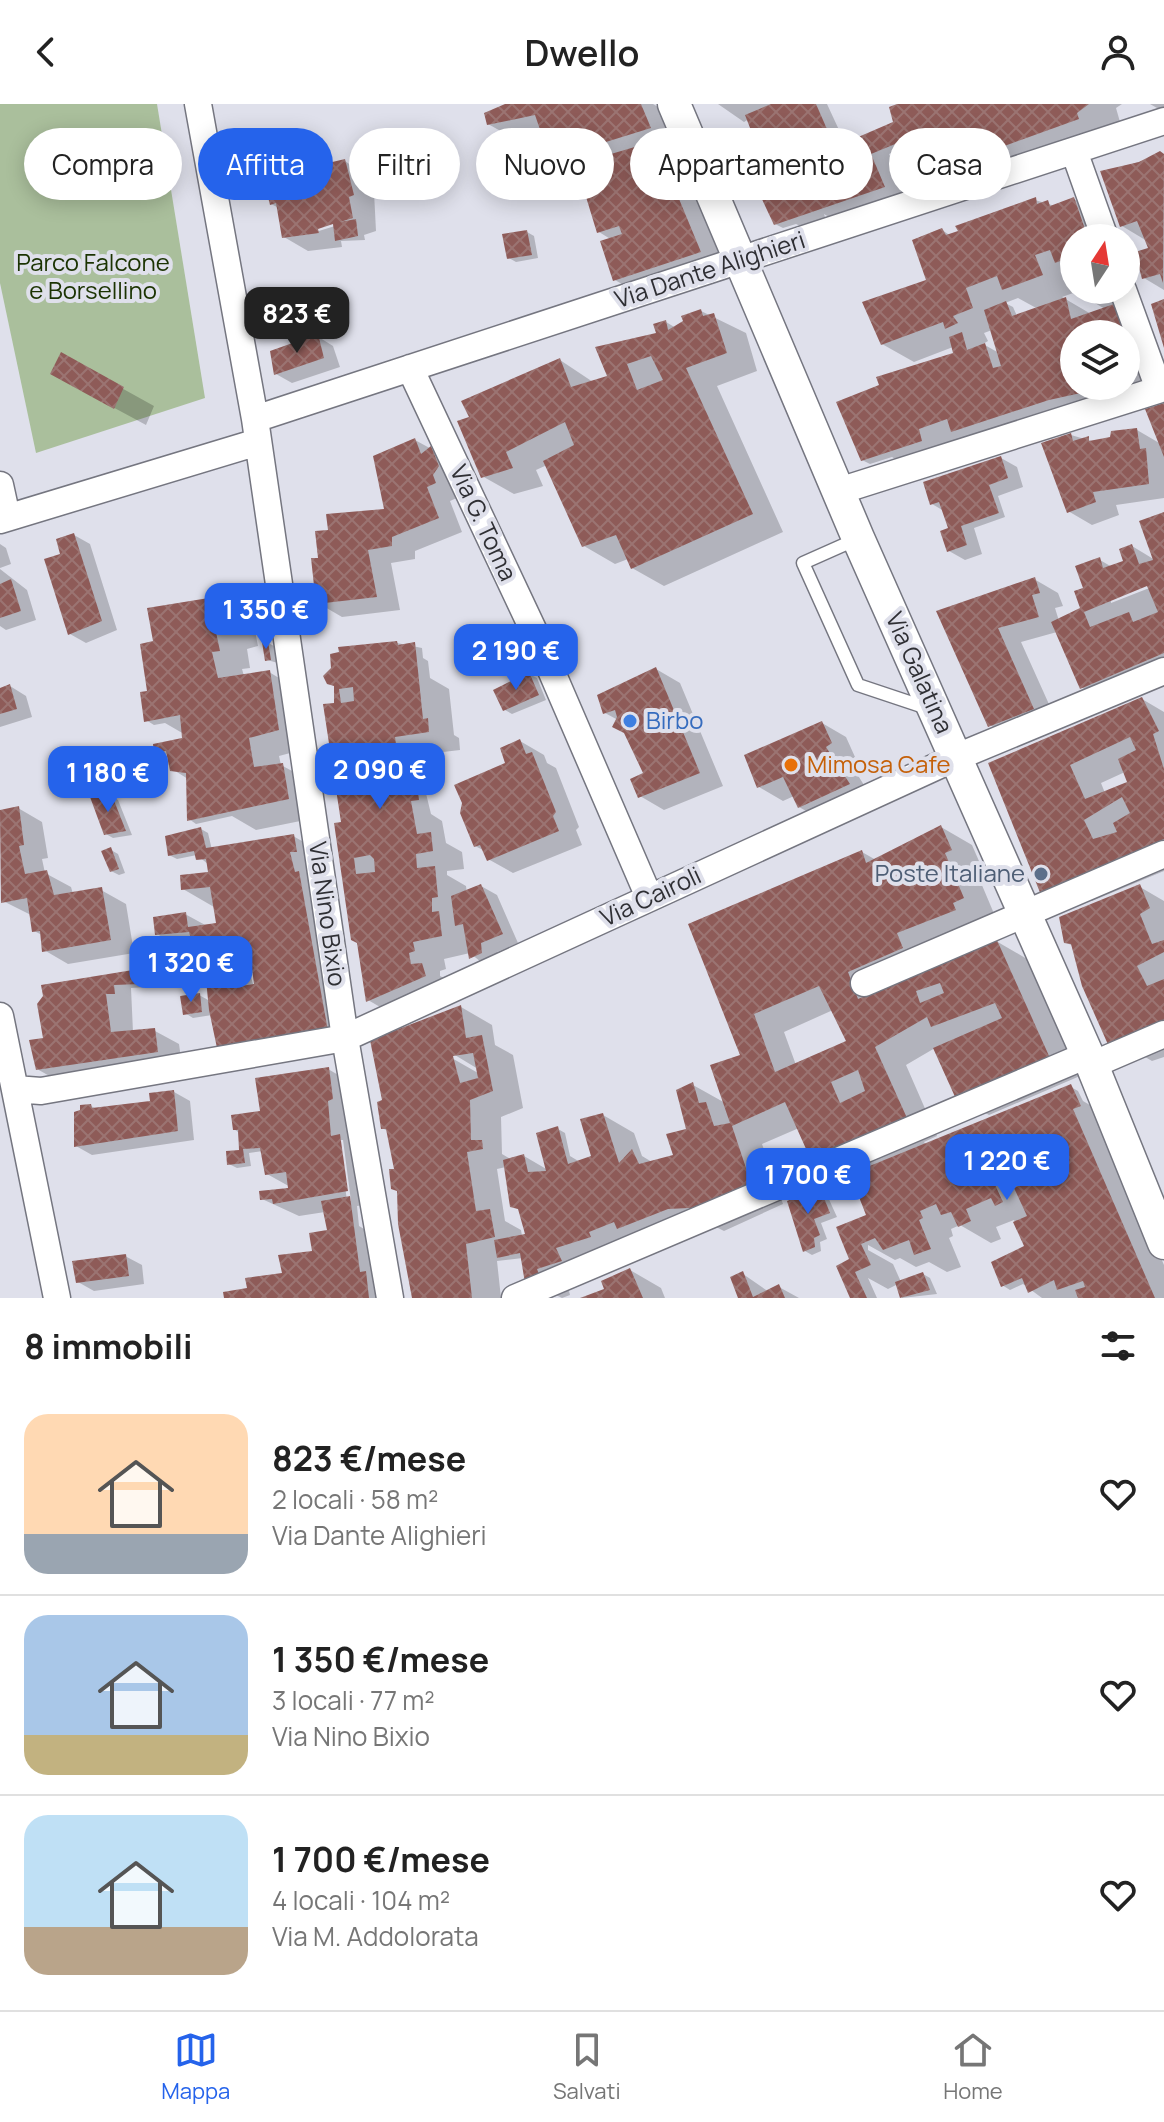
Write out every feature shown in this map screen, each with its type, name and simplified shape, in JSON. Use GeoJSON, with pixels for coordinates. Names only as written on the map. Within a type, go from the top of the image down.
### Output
{"type":"FeatureCollection","features":[{"type":"Feature","properties":{"kind":"street","name":"Via Nino Bixio"},"geometry":{"type":"LineString","coordinates":[[198,104],[257,430],[345,1038],[390,1298]]}},
{"type":"Feature","properties":{"kind":"street","name":"Via Galatina"},"geometry":{"type":"LineString","coordinates":[[674,104],[738,261],[1089,1060],[1162,1235]]}},
{"type":"Feature","properties":{"kind":"street","name":"Via Dante Alighieri"},"geometry":{"type":"LineString","coordinates":[[4,518],[257,430],[410,368],[1164,121]]}},
{"type":"Feature","properties":{"kind":"street"},"geometry":{"type":"LineString","coordinates":[[1074,151],[1100,224]]}},
{"type":"Feature","properties":{"kind":"street"},"geometry":{"type":"LineString","coordinates":[[839,491],[1162,389],[1129,304]]}},
{"type":"Feature","properties":{"kind":"street","name":"Via G. Toma"},"geometry":{"type":"LineString","coordinates":[[410,368],[538,640],[649,897]]}},
{"type":"Feature","properties":{"kind":"street"},"geometry":{"type":"LineString","coordinates":[[0,485],[4,518]]}},
{"type":"Feature","properties":{"kind":"street","name":"Via Cairoli"},"geometry":{"type":"LineString","coordinates":[[15,1089],[41,1091],[345,1038],[957,757],[1164,671]]}},
{"type":"Feature","properties":{"kind":"street"},"geometry":{"type":"LineString","coordinates":[[864,983],[1164,854]]}},
{"type":"Feature","properties":{"kind":"street"},"geometry":{"type":"LineString","coordinates":[[0,1016],[57,1298]]}},
{"type":"Feature","properties":{"kind":"street"},"geometry":{"type":"LineString","coordinates":[[515,1298],[560,1290],[1089,1060],[1164,1034]]}},
{"type":"Feature","properties":{"kind":"lane"},"geometry":{"type":"LineString","coordinates":[[858,538],[803,563],[858,685],[937,712]]}},
{"type":"Feature","properties":{"kind":"green space","name":"Parco Falcone e Borsellino"},"geometry":{"type":"Polygon","coordinates":[[[0,104],[157,104],[161,128],[24,128],[24,200],[173,200],[205,398],[36,453],[0,283],[0,104]]]}},
{"type":"Feature","properties":{"kind":"building"},"geometry":{"type":"Polygon","coordinates":[[[505,104],[641,104],[651,128],[630,128],[630,135],[614,139],[614,128],[540,128],[535,115],[487,125],[484,113],[505,104]]]}},
{"type":"Feature","properties":{"kind":"building"},"geometry":{"type":"Polygon","coordinates":[[[771,104],[816,104],[826,128],[750,128],[745,115],[771,104]]]}},
{"type":"Feature","properties":{"kind":"building"},"geometry":{"type":"Polygon","coordinates":[[[897,104],[1089,104],[1077,113],[1079,119],[1011,144],[1011,128],[889,128],[889,147],[873,153],[873,131],[893,122],[889,107],[897,104]]]}},
{"type":"Feature","properties":{"kind":"building"},"geometry":{"type":"Polygon","coordinates":[[[630,148],[630,200],[679,200],[701,252],[613,281],[600,241],[622,234],[619,226],[597,233],[587,200],[614,200],[614,153],[630,148]]]}},
{"type":"Feature","properties":{"kind":"building"},"geometry":{"type":"Polygon","coordinates":[[[1160,151],[1164,154],[1163,283],[1160,274],[1142,279],[1140,250],[1148,248],[1140,224],[1137,221],[1119,224],[1100,171],[1139,162],[1160,151]]]}},
{"type":"Feature","properties":{"kind":"building"},"geometry":{"type":"Polygon","coordinates":[[[345,159],[349,175],[353,218],[340,222],[356,219],[358,236],[335,241],[333,224],[318,229],[319,233],[282,238],[276,203],[270,205],[269,200],[333,200],[333,162],[345,159]]]}},
{"type":"Feature","properties":{"kind":"building"},"geometry":{"type":"Polygon","coordinates":[[[873,159],[885,187],[873,191],[873,159]]]}},
{"type":"Feature","properties":{"kind":"building"},"geometry":{"type":"Polygon","coordinates":[[[1036,197],[1037,204],[1048,200],[1050,206],[1074,197],[1083,224],[1060,224],[1060,261],[1055,263],[1050,250],[1035,255],[1043,275],[1002,290],[997,276],[966,288],[973,308],[953,316],[958,323],[945,329],[943,322],[881,345],[862,302],[926,280],[912,240],[942,228],[946,235],[958,231],[955,226],[1036,197]]]}},
{"type":"Feature","properties":{"kind":"building"},"geometry":{"type":"Polygon","coordinates":[[[762,200],[847,200],[774,225],[762,200]]]}},
{"type":"Feature","properties":{"kind":"building"},"geometry":{"type":"Polygon","coordinates":[[[527,230],[532,255],[507,259],[502,234],[527,230]]]}},
{"type":"Feature","properties":{"kind":"building"},"geometry":{"type":"Polygon","coordinates":[[[1060,299],[1060,304],[1068,304],[1071,319],[1114,304],[1120,320],[1060,320],[1060,398],[951,432],[947,419],[919,429],[922,441],[861,461],[836,402],[879,385],[876,377],[953,353],[949,337],[962,332],[967,350],[985,343],[993,368],[1001,366],[984,310],[1006,301],[1012,316],[1060,299]]]}},
{"type":"Feature","properties":{"kind":"building"},"geometry":{"type":"Polygon","coordinates":[[[1164,299],[1164,348],[1151,304],[1164,299]]]}},
{"type":"Feature","properties":{"kind":"building"},"geometry":{"type":"Polygon","coordinates":[[[701,309],[703,316],[714,313],[727,353],[686,368],[753,514],[631,569],[616,535],[582,547],[543,461],[574,445],[565,422],[506,452],[513,468],[481,478],[457,421],[469,417],[461,401],[560,358],[571,387],[607,376],[595,347],[656,333],[653,324],[666,320],[668,330],[683,321],[681,316],[701,309]],[[651,356],[627,364],[637,390],[663,380],[651,356]]]}},
{"type":"Feature","properties":{"kind":"building"},"geometry":{"type":"Polygon","coordinates":[[[318,334],[324,358],[274,375],[270,351],[318,334]]]}},
{"type":"Feature","properties":{"kind":"building"},"geometry":{"type":"Polygon","coordinates":[[[61,352],[124,387],[114,409],[50,374],[61,352]]]}},
{"type":"Feature","properties":{"kind":"building"},"geometry":{"type":"Polygon","coordinates":[[[1164,403],[1164,457],[1145,409],[1164,403]]]}},
{"type":"Feature","properties":{"kind":"building"},"geometry":{"type":"Polygon","coordinates":[[[1137,428],[1140,449],[1146,448],[1149,484],[1093,492],[1096,502],[1067,513],[1041,443],[1071,433],[1073,441],[1089,436],[1089,441],[1110,437],[1111,431],[1137,428]]]}},
{"type":"Feature","properties":{"kind":"building"},"geometry":{"type":"Polygon","coordinates":[[[415,438],[421,454],[431,446],[439,466],[433,475],[436,483],[427,487],[439,518],[392,537],[392,546],[368,550],[377,597],[316,604],[311,558],[318,558],[315,531],[328,530],[326,514],[384,509],[373,456],[415,438]]]}},
{"type":"Feature","properties":{"kind":"building"},"geometry":{"type":"Polygon","coordinates":[[[1001,456],[1008,478],[989,485],[999,513],[961,526],[967,545],[947,552],[940,531],[948,528],[939,502],[930,505],[923,482],[1001,456]]]}},
{"type":"Feature","properties":{"kind":"building"},"geometry":{"type":"Polygon","coordinates":[[[1164,512],[1164,653],[1080,689],[1051,622],[1080,608],[1074,591],[1083,588],[1075,566],[1100,557],[1103,568],[1123,561],[1119,549],[1132,544],[1139,564],[1153,560],[1139,521],[1164,512]],[[1147,586],[1084,612],[1090,627],[1129,612],[1133,622],[1158,612],[1147,586]]]}},
{"type":"Feature","properties":{"kind":"building"},"geometry":{"type":"Polygon","coordinates":[[[74,533],[102,621],[68,635],[44,559],[60,554],[56,539],[74,533]]]}},
{"type":"Feature","properties":{"kind":"building"},"geometry":{"type":"Polygon","coordinates":[[[1035,577],[1040,593],[1032,595],[1039,617],[998,628],[1034,709],[988,727],[936,611],[1035,577]]]}},
{"type":"Feature","properties":{"kind":"building"},"geometry":{"type":"Polygon","coordinates":[[[11,579],[21,611],[0,618],[0,584],[11,579]]]}},
{"type":"Feature","properties":{"kind":"building"},"geometry":{"type":"Polygon","coordinates":[[[221,596],[227,629],[216,632],[220,651],[212,652],[218,678],[270,670],[279,730],[249,738],[254,767],[283,763],[289,799],[187,821],[186,773],[170,771],[166,751],[154,753],[153,744],[182,738],[180,715],[144,722],[140,692],[147,691],[140,644],[153,641],[147,608],[221,596]]]}},
{"type":"Feature","properties":{"kind":"building"},"geometry":{"type":"Polygon","coordinates":[[[268,641],[271,660],[265,661],[262,642],[268,641]]]}},
{"type":"Feature","properties":{"kind":"building"},"geometry":{"type":"Polygon","coordinates":[[[415,642],[423,719],[428,718],[429,732],[395,737],[398,758],[379,761],[379,772],[415,767],[419,800],[411,801],[417,834],[431,832],[433,851],[416,854],[417,868],[435,866],[438,897],[432,898],[432,912],[439,911],[442,936],[413,942],[415,951],[409,953],[411,964],[422,963],[426,976],[366,1002],[357,943],[351,940],[334,823],[341,822],[323,704],[334,703],[334,686],[327,684],[323,676],[331,668],[330,654],[339,652],[338,647],[415,642]],[[353,687],[339,689],[341,703],[354,701],[353,687]],[[370,855],[354,858],[356,874],[375,872],[374,859],[370,855]]]}},
{"type":"Feature","properties":{"kind":"building"},"geometry":{"type":"Polygon","coordinates":[[[656,667],[700,773],[638,798],[630,779],[643,773],[624,733],[612,727],[617,717],[615,710],[603,714],[597,695],[656,667]]]}},
{"type":"Feature","properties":{"kind":"building"},"geometry":{"type":"Polygon","coordinates":[[[529,672],[539,695],[503,711],[493,690],[529,672]]]}},
{"type":"Feature","properties":{"kind":"building"},"geometry":{"type":"Polygon","coordinates":[[[10,684],[17,709],[0,714],[0,688],[10,684]]]}},
{"type":"Feature","properties":{"kind":"building"},"geometry":{"type":"Polygon","coordinates":[[[1142,697],[1159,731],[1153,734],[1164,769],[1164,839],[1041,895],[988,763],[1142,697]],[[1130,737],[1070,765],[1085,799],[1127,782],[1118,759],[1136,750],[1130,737]],[[1122,797],[1084,820],[1093,839],[1117,832],[1113,823],[1130,813],[1122,797]]]}},
{"type":"Feature","properties":{"kind":"building","name":"Mimosa Cafe"},"geometry":{"type":"Polygon","coordinates":[[[822,721],[832,743],[826,747],[850,784],[798,808],[783,777],[757,788],[744,755],[822,721]]]}},
{"type":"Feature","properties":{"kind":"building"},"geometry":{"type":"Polygon","coordinates":[[[520,739],[526,754],[532,752],[556,812],[553,816],[559,831],[487,861],[480,845],[474,847],[460,813],[462,803],[454,785],[505,763],[500,748],[520,739]]]}},
{"type":"Feature","properties":{"kind":"building"},"geometry":{"type":"Polygon","coordinates":[[[111,793],[126,831],[104,835],[90,797],[111,793]]]}},
{"type":"Feature","properties":{"kind":"building"},"geometry":{"type":"Polygon","coordinates":[[[19,806],[24,845],[19,846],[25,874],[47,870],[54,895],[102,887],[111,940],[42,952],[40,931],[32,932],[27,898],[1,903],[0,810],[19,806]]]}},
{"type":"Feature","properties":{"kind":"building"},"geometry":{"type":"Polygon","coordinates":[[[941,825],[952,850],[945,853],[964,898],[953,903],[956,910],[897,933],[903,948],[848,972],[858,999],[996,938],[1050,1058],[956,1099],[933,1048],[1002,1018],[995,1003],[931,1027],[927,1017],[875,1047],[907,1118],[811,1160],[785,1102],[732,1126],[752,1186],[691,1214],[689,1208],[668,1209],[617,1229],[614,1222],[589,1232],[591,1237],[556,1248],[562,1261],[537,1269],[540,1277],[525,1283],[520,1253],[497,1258],[494,1240],[525,1234],[518,1209],[510,1207],[503,1160],[524,1154],[528,1172],[546,1171],[536,1133],[558,1126],[568,1164],[591,1156],[580,1119],[603,1113],[619,1163],[632,1149],[639,1164],[673,1155],[666,1134],[686,1129],[676,1090],[693,1082],[699,1103],[706,1102],[714,1126],[730,1123],[710,1065],[740,1055],[688,924],[862,850],[866,863],[941,825]],[[940,983],[916,991],[920,1003],[944,993],[940,983]],[[819,986],[754,1014],[775,1072],[846,1041],[819,986]],[[858,1070],[831,1082],[840,1103],[865,1091],[858,1070]]]}},
{"type":"Feature","properties":{"kind":"building"},"geometry":{"type":"Polygon","coordinates":[[[201,827],[206,848],[294,834],[297,852],[290,852],[295,872],[299,871],[328,1031],[217,1048],[209,1010],[204,959],[220,957],[228,988],[254,984],[252,969],[239,970],[230,938],[192,943],[189,932],[155,935],[153,917],[186,912],[188,927],[216,923],[210,887],[181,890],[180,875],[208,872],[206,859],[196,860],[194,851],[168,856],[165,836],[201,827]]]}},
{"type":"Feature","properties":{"kind":"building"},"geometry":{"type":"Polygon","coordinates":[[[111,847],[119,869],[110,872],[101,851],[111,847]]]}},
{"type":"Feature","properties":{"kind":"building"},"geometry":{"type":"Polygon","coordinates":[[[481,884],[503,934],[481,943],[482,953],[469,959],[463,924],[455,926],[451,896],[481,884]]]}},
{"type":"Feature","properties":{"kind":"building"},"geometry":{"type":"Polygon","coordinates":[[[1140,884],[1150,908],[1140,914],[1152,944],[1164,940],[1164,952],[1137,966],[1147,986],[1164,979],[1164,1027],[1110,1049],[1082,986],[1071,944],[1064,943],[1059,917],[1140,884]]]}},
{"type":"Feature","properties":{"kind":"building"},"geometry":{"type":"Polygon","coordinates":[[[139,969],[140,984],[114,985],[115,994],[106,994],[111,1032],[155,1028],[158,1052],[36,1070],[29,1040],[43,1038],[37,1004],[43,996],[41,985],[139,969]]]}},
{"type":"Feature","properties":{"kind":"building"},"geometry":{"type":"Polygon","coordinates":[[[200,993],[202,1012],[183,1015],[180,996],[200,993]]]}},
{"type":"Feature","properties":{"kind":"building"},"geometry":{"type":"Polygon","coordinates":[[[461,1005],[466,1038],[482,1035],[493,1091],[470,1100],[471,1140],[482,1140],[483,1149],[467,1152],[476,1211],[490,1209],[495,1237],[466,1244],[472,1298],[412,1298],[398,1224],[397,1191],[391,1189],[389,1169],[394,1169],[386,1129],[381,1129],[377,1102],[382,1100],[370,1040],[461,1005]],[[473,1053],[453,1056],[460,1083],[478,1078],[473,1053]]]}},
{"type":"Feature","properties":{"kind":"building"},"geometry":{"type":"Polygon","coordinates":[[[329,1067],[333,1099],[328,1101],[331,1136],[340,1134],[348,1191],[273,1204],[272,1199],[260,1200],[259,1191],[288,1188],[286,1172],[265,1175],[260,1148],[243,1149],[245,1163],[227,1165],[226,1151],[239,1150],[238,1130],[233,1130],[231,1115],[260,1111],[255,1078],[329,1067]]]}},
{"type":"Feature","properties":{"kind":"building"},"geometry":{"type":"Polygon","coordinates":[[[1071,1084],[1081,1106],[1073,1109],[1155,1298],[1078,1298],[1075,1290],[1085,1287],[1083,1281],[1057,1290],[1054,1280],[1028,1293],[1022,1278],[1001,1287],[991,1262],[1024,1246],[1013,1222],[1027,1216],[1014,1188],[1023,1184],[1003,1137],[978,1148],[1003,1202],[995,1206],[991,1198],[966,1209],[971,1221],[958,1227],[951,1212],[941,1215],[936,1204],[920,1211],[923,1218],[919,1220],[931,1249],[914,1255],[909,1240],[883,1250],[875,1238],[861,1244],[871,1265],[855,1272],[867,1298],[850,1298],[836,1266],[849,1259],[836,1227],[866,1215],[850,1174],[1071,1084]]]}},
{"type":"Feature","properties":{"kind":"building"},"geometry":{"type":"Polygon","coordinates":[[[174,1090],[178,1131],[74,1147],[74,1112],[80,1110],[80,1105],[91,1104],[92,1108],[150,1101],[149,1093],[174,1090]]]}},
{"type":"Feature","properties":{"kind":"building"},"geometry":{"type":"Polygon","coordinates":[[[820,1188],[830,1213],[814,1219],[820,1235],[814,1238],[815,1247],[803,1252],[787,1201],[820,1188]]]}},
{"type":"Feature","properties":{"kind":"building"},"geometry":{"type":"Polygon","coordinates":[[[350,1196],[360,1272],[366,1271],[369,1298],[224,1298],[223,1292],[247,1288],[245,1278],[282,1273],[278,1255],[312,1251],[309,1233],[327,1230],[321,1201],[350,1196]]]}},
{"type":"Feature","properties":{"kind":"building"},"geometry":{"type":"Polygon","coordinates":[[[126,1254],[129,1276],[76,1283],[72,1261],[126,1254]]]}},
{"type":"Feature","properties":{"kind":"building"},"geometry":{"type":"Polygon","coordinates":[[[630,1268],[643,1298],[580,1298],[604,1289],[601,1281],[630,1268]]]}},
{"type":"Feature","properties":{"kind":"building"},"geometry":{"type":"Polygon","coordinates":[[[743,1271],[753,1297],[779,1284],[785,1298],[738,1298],[730,1277],[743,1271]]]}},
{"type":"Feature","properties":{"kind":"building"},"geometry":{"type":"Polygon","coordinates":[[[923,1272],[930,1290],[900,1298],[895,1282],[923,1272]]]}},
{"type":"Feature","properties":{"kind":"place","name":"Birbo"},"geometry":{"type":"Point","coordinates":[630,721]}},
{"type":"Feature","properties":{"kind":"place","name":"Mimosa Cafe"},"geometry":{"type":"Point","coordinates":[791,765]}},
{"type":"Feature","properties":{"kind":"place","name":"Poste Italiane"},"geometry":{"type":"Point","coordinates":[1041,874]}}]}
